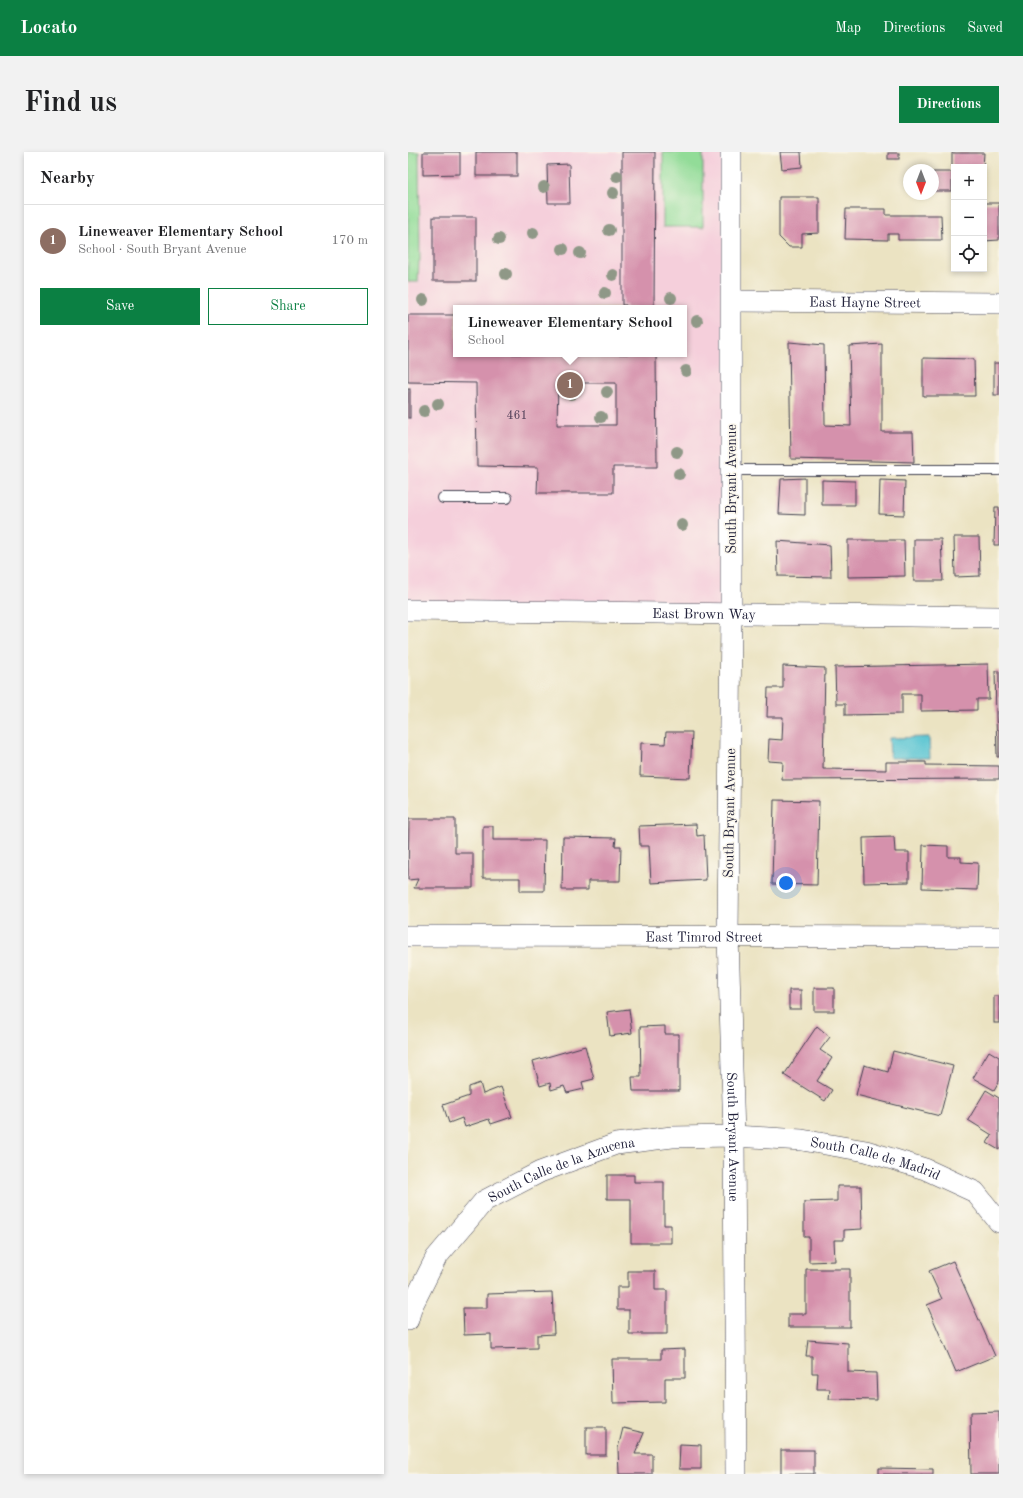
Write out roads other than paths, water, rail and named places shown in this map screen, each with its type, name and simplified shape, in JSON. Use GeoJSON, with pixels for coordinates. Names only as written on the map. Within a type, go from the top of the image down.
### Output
{"type":"FeatureCollection","features":[{"type":"Feature","properties":{"kind":"street","name":"South Bryant Avenue"},"geometry":{"type":"LineString","coordinates":[[731,152],[731,613],[728,936],[734,1136],[736,1474]]}},
{"type":"Feature","properties":{"kind":"street","name":"East Hayne Street"},"geometry":{"type":"LineString","coordinates":[[732,301],[999,303]]}},
{"type":"Feature","properties":{"kind":"street","name":"East Brown Way"},"geometry":{"type":"LineString","coordinates":[[408,610],[999,617]]}},
{"type":"Feature","properties":{"kind":"street","name":"East Timrod Street"},"geometry":{"type":"LineString","coordinates":[[408,936],[999,937]]}},
{"type":"Feature","properties":{"kind":"street","name":"South Calle de Madrid"},"geometry":{"type":"LineString","coordinates":[[734,1136],[802,1140],[866,1150],[925,1169],[975,1192],[999,1222]]}},
{"type":"Feature","properties":{"kind":"street","name":"South Calle de la Azucena"},"geometry":{"type":"LineString","coordinates":[[408,1320],[411,1308],[436,1258],[484,1201],[540,1172],[616,1144],[672,1137],[734,1136]]}},
{"type":"Feature","properties":{"kind":"lane"},"geometry":{"type":"LineString","coordinates":[[731,470],[999,470]]}},
{"type":"Feature","properties":{"kind":"lane"},"geometry":{"type":"LineString","coordinates":[[443,498],[507,498]]}},
{"type":"Feature","properties":{"kind":"water"},"geometry":{"type":"Polygon","coordinates":[[[929,737],[930,758],[890,758],[889,738],[929,737]]]}},
{"type":"Feature","properties":{"kind":"place","name":"Lineweaver Elementary School"},"geometry":{"type":"Point","coordinates":[570,385]}}]}
